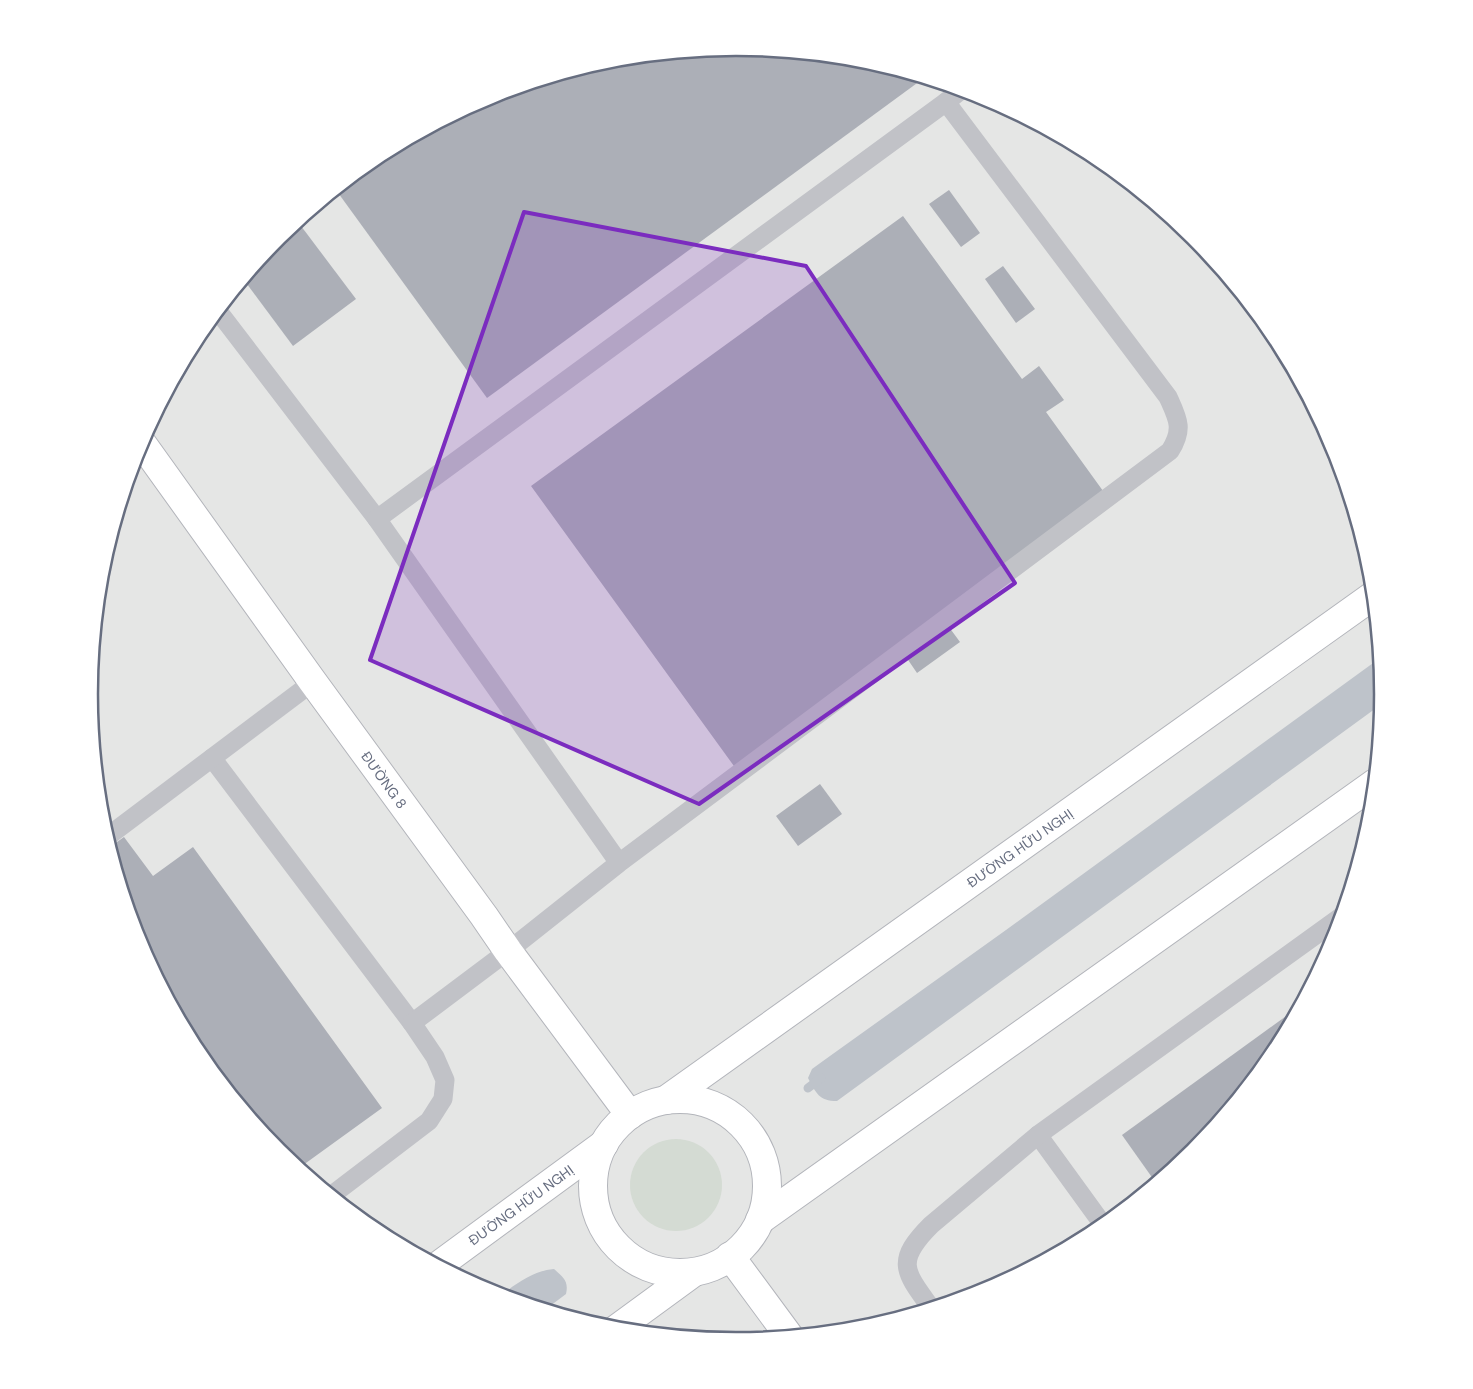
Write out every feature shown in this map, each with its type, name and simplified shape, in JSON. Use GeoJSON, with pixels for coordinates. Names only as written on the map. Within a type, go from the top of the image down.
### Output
{"type":"FeatureCollection","features":[{"type":"Feature","properties":{"kind":"main road","name":"ĐƯỜNG 8"},"geometry":{"type":"LineString","coordinates":[[147,450],[508,951],[630,1115]]}},
{"type":"Feature","properties":{"kind":"main road","name":"ĐƯỜNG HỮU NGHỊ"},"geometry":{"type":"LineString","coordinates":[[666,1100],[1367,600]]}},
{"type":"Feature","properties":{"kind":"main road"},"geometry":{"type":"LineString","coordinates":[[760,1220],[1367,789]]}},
{"type":"Feature","properties":{"kind":"main road"},"geometry":{"type":"LineString","coordinates":[[684,1099],[703,1102],[720,1109],[736,1119],[748,1132],[758,1148],[765,1166],[767,1184],[765,1202],[760,1220],[748,1239],[740,1249],[710,1268],[693,1272],[674,1273],[654,1270],[636,1262],[621,1251],[608,1237],[598,1219],[593,1200],[596,1162],[604,1144],[615,1128],[630,1115],[647,1106],[666,1100],[684,1099]]}},
{"type":"Feature","properties":{"kind":"main road","name":"ĐƯỜNG HỮU NGHỊ"},"geometry":{"type":"LineString","coordinates":[[444,1261],[604,1144]]}},
{"type":"Feature","properties":{"kind":"main road"},"geometry":{"type":"LineString","coordinates":[[730,1256],[785,1330]]}},
{"type":"Feature","properties":{"kind":"main road"},"geometry":{"type":"LineString","coordinates":[[626,1322],[693,1272]]}},
{"type":"Feature","properties":{"kind":"lane"},"geometry":{"type":"LineString","coordinates":[[378,519],[955,95]]}},
{"type":"Feature","properties":{"kind":"lane"},"geometry":{"type":"LineString","coordinates":[[412,1022],[508,951],[619,863],[1170,451],[1177,440],[1179,424],[1168,397],[946,102]]}},
{"type":"Feature","properties":{"kind":"lane"},"geometry":{"type":"LineString","coordinates":[[222,317],[378,519],[619,863]]}},
{"type":"Feature","properties":{"kind":"lane"},"geometry":{"type":"LineString","coordinates":[[114,832],[313,682]]}},
{"type":"Feature","properties":{"kind":"lane"},"geometry":{"type":"LineString","coordinates":[[212,758],[412,1022],[435,1057],[445,1080],[443,1099],[429,1121],[337,1191]]}},
{"type":"Feature","properties":{"kind":"lane"},"geometry":{"type":"LineString","coordinates":[[927,1304],[910,1280],[906,1266],[915,1241],[931,1225],[1038,1135],[1332,923]]}},
{"type":"Feature","properties":{"kind":"lane"},"geometry":{"type":"LineString","coordinates":[[1038,1135],[1099,1219]]}},
{"type":"Feature","properties":{"kind":"highlighted area"},"geometry":{"type":"Polygon","coordinates":[[[524,212],[806,266],[1015,583],[699,804],[370,660],[524,212]]]}},
{"type":"Feature","properties":{"kind":"shaded area"},"geometry":{"type":"Polygon","coordinates":[[[736,56],[820,62],[902,78],[942,90],[1019,122],[1056,142],[1125,188],[1157,215],[1188,243],[1243,306],[1289,375],[1309,412],[1341,489],[1353,529],[1369,611],[1373,653],[1375,694],[1369,778],[1353,860],[1341,900],[1309,977],[1289,1014],[1243,1083],[1216,1115],[1188,1146],[1125,1201],[1056,1247],[1019,1267],[942,1299],[902,1311],[820,1327],[778,1331],[736,1333],[653,1327],[571,1311],[531,1299],[454,1267],[417,1247],[348,1201],[316,1174],[285,1146],[230,1083],[184,1014],[164,977],[132,900],[120,860],[104,778],[100,736],[98,694],[104,611],[120,529],[132,489],[164,412],[184,375],[230,306],[257,274],[285,243],[348,188],[417,142],[454,122],[531,90],[571,78],[653,62],[736,56]]]}},
{"type":"Feature","properties":{"kind":"shaded area"},"geometry":{"type":"Polygon","coordinates":[[[1373,663],[1374,709],[837,1101],[826,1100],[816,1092],[808,1078],[812,1069],[1373,663]]]}},
{"type":"Feature","properties":{"kind":"shaded area"},"geometry":{"type":"Polygon","coordinates":[[[676,1139],[694,1142],[709,1152],[719,1167],[722,1185],[719,1203],[709,1218],[694,1228],[676,1231],[658,1228],[643,1218],[633,1203],[630,1185],[633,1167],[643,1152],[658,1142],[676,1139]]]}},
{"type":"Feature","properties":{"kind":"shaded area"},"geometry":{"type":"Polygon","coordinates":[[[554,1269],[563,1277],[567,1286],[566,1294],[551,1305],[508,1290],[532,1275],[554,1269]]]}},
{"type":"Feature","properties":{"kind":"building"},"geometry":{"type":"Polygon","coordinates":[[[736,56],[820,62],[861,69],[918,83],[487,398],[340,195],[348,188],[417,142],[454,122],[531,90],[571,78],[612,69],[653,62],[736,56]]]}},
{"type":"Feature","properties":{"kind":"building"},"geometry":{"type":"Polygon","coordinates":[[[949,190],[980,233],[961,247],[929,204],[949,190]]]}},
{"type":"Feature","properties":{"kind":"building"},"geometry":{"type":"Polygon","coordinates":[[[903,216],[1022,379],[1039,366],[1064,400],[1046,412],[1111,502],[946,623],[960,642],[917,673],[904,654],[739,773],[531,486],[903,216]]]}},
{"type":"Feature","properties":{"kind":"building"},"geometry":{"type":"Polygon","coordinates":[[[302,228],[356,299],[293,346],[248,285],[285,243],[302,228]]]}},
{"type":"Feature","properties":{"kind":"building"},"geometry":{"type":"Polygon","coordinates":[[[1003,266],[1035,309],[1016,323],[985,279],[1003,266]]]}},
{"type":"Feature","properties":{"kind":"building"},"geometry":{"type":"Polygon","coordinates":[[[820,784],[842,814],[798,846],[776,816],[820,784]]]}},
{"type":"Feature","properties":{"kind":"building"},"geometry":{"type":"Polygon","coordinates":[[[124,837],[153,876],[193,847],[382,1108],[305,1164],[285,1146],[230,1083],[184,1014],[164,977],[147,939],[132,900],[116,843],[124,837]]]}},
{"type":"Feature","properties":{"kind":"building"},"geometry":{"type":"Polygon","coordinates":[[[1289,1014],[1243,1083],[1188,1146],[1152,1178],[1122,1135],[1289,1014]]]}},
{"type":"Feature","properties":{"kind":"waterway"},"geometry":{"type":"LineString","coordinates":[[808,1088],[821,1078]]}}]}
